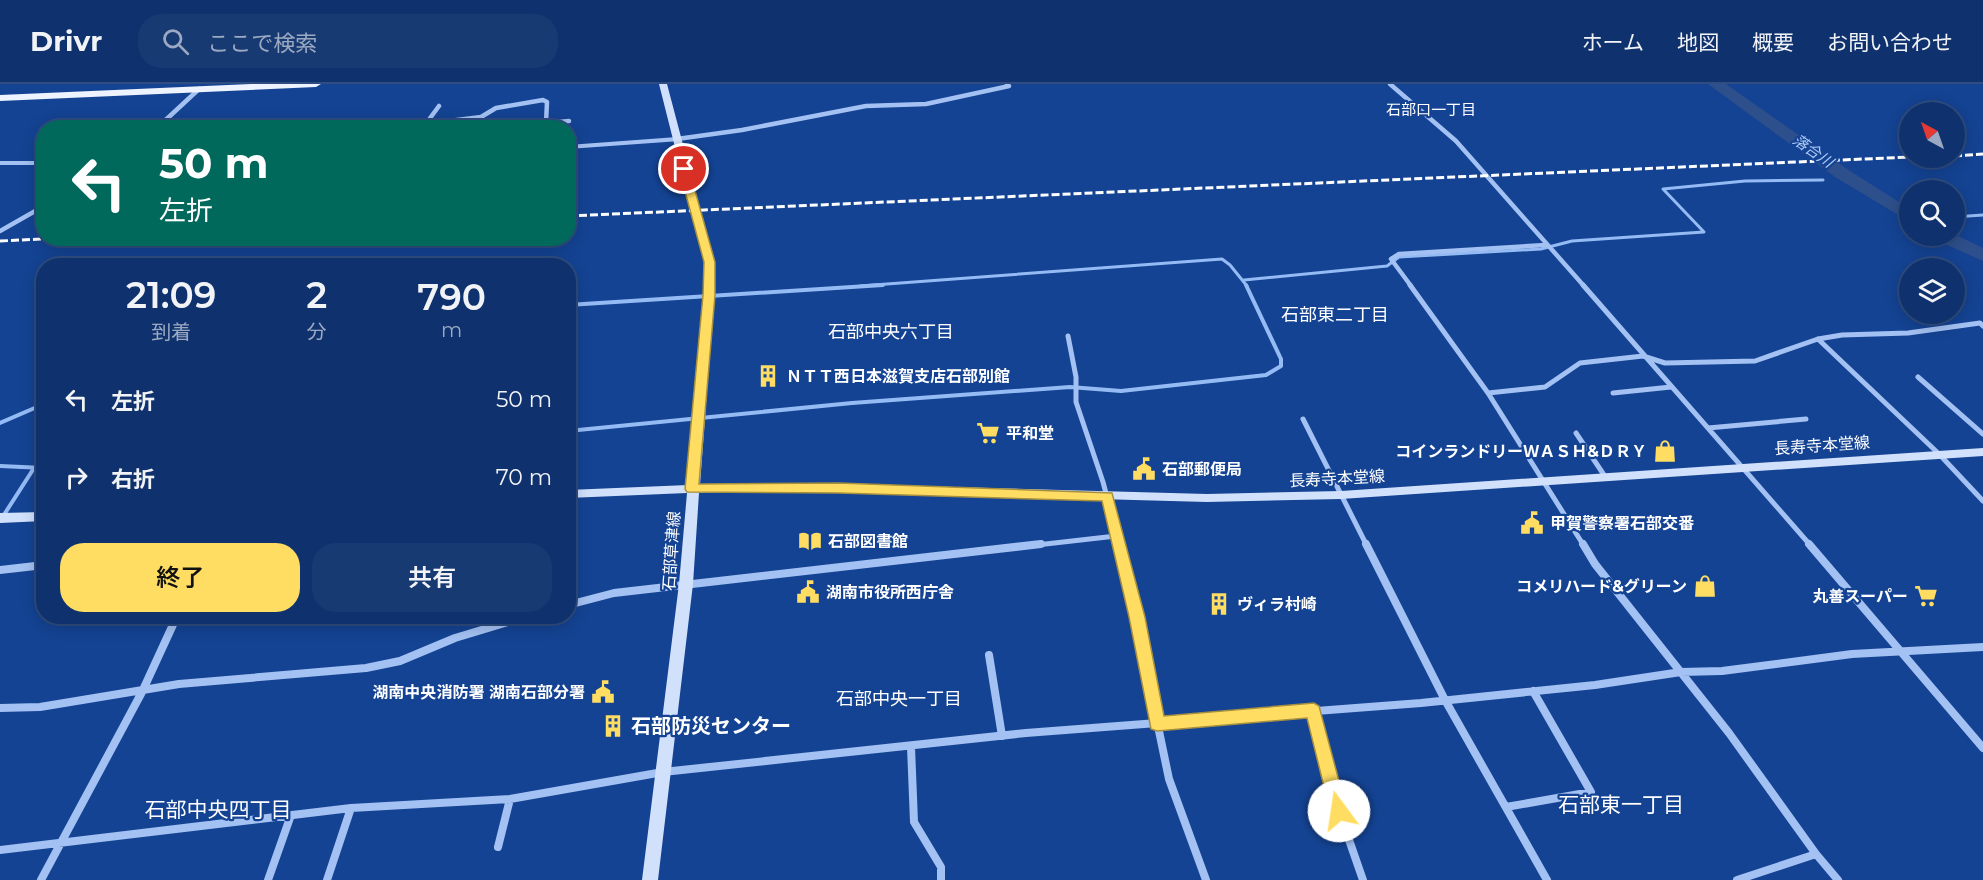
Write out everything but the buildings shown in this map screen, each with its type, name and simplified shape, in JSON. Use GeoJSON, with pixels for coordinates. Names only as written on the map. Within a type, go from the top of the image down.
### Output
{"type":"FeatureCollection","features":[{"type":"Feature","properties":{"kind":"main road"},"geometry":{"type":"LineString","coordinates":[[0,98],[316,84]]}},
{"type":"Feature","properties":{"kind":"main road","name":"石部草津線"},"geometry":{"type":"LineString","coordinates":[[651,880],[686,584],[709,295],[709,262],[663,84]]}},
{"type":"Feature","properties":{"kind":"main road","name":"長寿寺本堂線"},"geometry":{"type":"LineString","coordinates":[[576,494],[692,489],[839,488],[1207,498],[1341,495],[1983,452]]}},
{"type":"Feature","properties":{"kind":"main road"},"geometry":{"type":"LineString","coordinates":[[0,518],[36,516]]}},
{"type":"Feature","properties":{"kind":"street"},"geometry":{"type":"LineString","coordinates":[[576,146],[677,140],[866,106],[926,104],[1009,86],[1007,84]]}},
{"type":"Feature","properties":{"kind":"street"},"geometry":{"type":"LineString","coordinates":[[1390,84],[1456,141],[1902,651],[1983,748]]}},
{"type":"Feature","properties":{"kind":"street"},"geometry":{"type":"LineString","coordinates":[[166,120],[199,90]]}},
{"type":"Feature","properties":{"kind":"street"},"geometry":{"type":"LineString","coordinates":[[462,120],[481,117],[496,108],[543,100],[547,102],[546,120]]}},
{"type":"Feature","properties":{"kind":"street"},"geometry":{"type":"LineString","coordinates":[[428,120],[439,106]]}},
{"type":"Feature","properties":{"kind":"street"},"geometry":{"type":"LineString","coordinates":[[0,163],[36,163]]}},
{"type":"Feature","properties":{"kind":"street"},"geometry":{"type":"LineString","coordinates":[[0,231],[36,211]]}},
{"type":"Feature","properties":{"kind":"street"},"geometry":{"type":"LineString","coordinates":[[1546,245],[1399,254],[1391,259],[1488,393],[1595,564],[1729,733],[1816,854],[1838,880]]}},
{"type":"Feature","properties":{"kind":"street"},"geometry":{"type":"LineString","coordinates":[[1488,393],[1545,387],[1580,363],[1643,356],[1665,363],[1755,361],[1818,339],[1868,333],[1908,333],[1982,324]]}},
{"type":"Feature","properties":{"kind":"street"},"geometry":{"type":"LineString","coordinates":[[1068,336],[1076,377],[1076,402],[1108,496],[1137,617],[1169,779],[1206,880]]}},
{"type":"Feature","properties":{"kind":"street"},"geometry":{"type":"LineString","coordinates":[[1818,339],[1939,454],[1983,501]]}},
{"type":"Feature","properties":{"kind":"street"},"geometry":{"type":"LineString","coordinates":[[1918,377],[1983,434]]}},
{"type":"Feature","properties":{"kind":"street"},"geometry":{"type":"LineString","coordinates":[[1613,393],[1671,387]]}},
{"type":"Feature","properties":{"kind":"street"},"geometry":{"type":"LineString","coordinates":[[1303,418],[1444,700],[1547,880]]}},
{"type":"Feature","properties":{"kind":"street"},"geometry":{"type":"LineString","coordinates":[[1708,428],[1806,419]]}},
{"type":"Feature","properties":{"kind":"street"},"geometry":{"type":"LineString","coordinates":[[1575,433],[1606,477]]}},
{"type":"Feature","properties":{"kind":"street"},"geometry":{"type":"LineString","coordinates":[[576,603],[614,593],[686,584],[1116,536]]}},
{"type":"Feature","properties":{"kind":"street"},"geometry":{"type":"LineString","coordinates":[[0,570],[36,567]]}},
{"type":"Feature","properties":{"kind":"street"},"geometry":{"type":"LineString","coordinates":[[41,880],[142,692],[173,624]]}},
{"type":"Feature","properties":{"kind":"street"},"geometry":{"type":"LineString","coordinates":[[0,708],[40,707],[142,692],[179,684],[366,668],[400,661],[455,638],[501,624]]}},
{"type":"Feature","properties":{"kind":"street"},"geometry":{"type":"LineString","coordinates":[[0,850],[351,808],[510,799],[663,772],[1002,736],[1533,692],[1681,672],[1902,651],[1983,646]]}},
{"type":"Feature","properties":{"kind":"street"},"geometry":{"type":"LineString","coordinates":[[989,654],[1002,736]]}},
{"type":"Feature","properties":{"kind":"street"},"geometry":{"type":"LineString","coordinates":[[1506,807],[1591,792],[1533,692]]}},
{"type":"Feature","properties":{"kind":"street"},"geometry":{"type":"LineString","coordinates":[[1314,711],[1339,811],[1363,880]]}},
{"type":"Feature","properties":{"kind":"street"},"geometry":{"type":"LineString","coordinates":[[910,747],[914,822],[940,867],[941,880]]}},
{"type":"Feature","properties":{"kind":"street"},"geometry":{"type":"LineString","coordinates":[[498,847],[510,799]]}},
{"type":"Feature","properties":{"kind":"street"},"geometry":{"type":"LineString","coordinates":[[327,880],[351,808]]}},
{"type":"Feature","properties":{"kind":"street"},"geometry":{"type":"LineString","coordinates":[[268,880],[291,815]]}},
{"type":"Feature","properties":{"kind":"street"},"geometry":{"type":"LineString","coordinates":[[1737,880],[1816,854]]}},
{"type":"Feature","properties":{"kind":"waterway","name":"落合川"},"geometry":{"type":"LineString","coordinates":[[1716,84],[1841,173],[1899,210]]}},
{"type":"Feature","properties":{"kind":"waterway"},"geometry":{"type":"LineString","coordinates":[[1244,280],[1387,266],[1399,257],[1541,249],[1572,241],[1704,232],[1663,189],[1745,181],[1823,180]]}},
{"type":"Feature","properties":{"kind":"waterway"},"geometry":{"type":"LineString","coordinates":[[1965,216],[1983,215]]}},
{"type":"Feature","properties":{"kind":"waterway","name":"落合川"},"geometry":{"type":"LineString","coordinates":[[1964,246],[1983,255]]}},
{"type":"Feature","properties":{"kind":"waterway"},"geometry":{"type":"LineString","coordinates":[[860,286],[1222,259],[1247,286]]}},
{"type":"Feature","properties":{"kind":"waterway"},"geometry":{"type":"LineString","coordinates":[[576,304],[883,285]]}},
{"type":"Feature","properties":{"kind":"waterway"},"geometry":{"type":"LineString","coordinates":[[576,430],[852,403],[1070,387],[1121,391],[1266,375],[1281,366],[1281,359],[1246,285]]}},
{"type":"Feature","properties":{"kind":"waterway"},"geometry":{"type":"LineString","coordinates":[[0,423],[36,407]]}},
{"type":"Feature","properties":{"kind":"waterway"},"geometry":{"type":"LineString","coordinates":[[0,466],[36,468]]}},
{"type":"Feature","properties":{"kind":"waterway"},"geometry":{"type":"LineString","coordinates":[[0,521],[34,468]]}},
{"type":"Feature","properties":{"kind":"railway"},"geometry":{"type":"LineString","coordinates":[[1965,155],[1983,154]]}},
{"type":"Feature","properties":{"kind":"railway"},"geometry":{"type":"LineString","coordinates":[[576,216],[1899,157]]}},
{"type":"Feature","properties":{"kind":"railway"},"geometry":{"type":"LineString","coordinates":[[0,241],[36,239]]}},
{"type":"Feature","properties":{"kind":"place","name":"ＮＴＴ西日本滋賀支店石部別館"},"geometry":{"type":"Point","coordinates":[768,376]}},
{"type":"Feature","properties":{"kind":"place","name":"平和堂"},"geometry":{"type":"Point","coordinates":[988,433]}},
{"type":"Feature","properties":{"kind":"place","name":"コインランドリーＷＡＳＨ&ＤＲＹ"},"geometry":{"type":"Point","coordinates":[1665,451]}},
{"type":"Feature","properties":{"kind":"place","name":"石部郵便局"},"geometry":{"type":"Point","coordinates":[1144,469]}},
{"type":"Feature","properties":{"kind":"place","name":"甲賀警察署石部交番"},"geometry":{"type":"Point","coordinates":[1532,523]}},
{"type":"Feature","properties":{"kind":"place","name":"石部図書館"},"geometry":{"type":"Point","coordinates":[810,541]}},
{"type":"Feature","properties":{"kind":"place","name":"コメリハード&グリーン"},"geometry":{"type":"Point","coordinates":[1705,586]}},
{"type":"Feature","properties":{"kind":"place","name":"湖南市役所西庁舎"},"geometry":{"type":"Point","coordinates":[808,592]}},
{"type":"Feature","properties":{"kind":"place","name":"丸善スーパー"},"geometry":{"type":"Point","coordinates":[1926,596]}},
{"type":"Feature","properties":{"kind":"place","name":"ヴィラ村崎"},"geometry":{"type":"Point","coordinates":[1219,604]}},
{"type":"Feature","properties":{"kind":"place","name":"湖南中央消防署 湖南石部分署"},"geometry":{"type":"Point","coordinates":[603,692]}},
{"type":"Feature","properties":{"kind":"place","name":"石部防災センター"},"geometry":{"type":"Point","coordinates":[613,726]}},
{"type":"Feature","properties":{"kind":"district","name":"石部口一丁目"},"geometry":{"type":"Point","coordinates":[1431,110]}},
{"type":"Feature","properties":{"kind":"district","name":"石部東二丁目"},"geometry":{"type":"Point","coordinates":[1335,315]}},
{"type":"Feature","properties":{"kind":"district","name":"石部中央六丁目"},"geometry":{"type":"Point","coordinates":[891,332]}},
{"type":"Feature","properties":{"kind":"district","name":"石部中央一丁目"},"geometry":{"type":"Point","coordinates":[899,699]}},
{"type":"Feature","properties":{"kind":"district","name":"石部東一丁目"},"geometry":{"type":"Point","coordinates":[1621,805]}},
{"type":"Feature","properties":{"kind":"district","name":"石部中央四丁目"},"geometry":{"type":"Point","coordinates":[218,810]}},
{"type":"Feature","properties":{"kind":"route"},"geometry":{"type":"LineString","coordinates":[[684,169],[697,210],[709,262],[709,295],[692,489],[839,488],[1108,496],[1137,617],[1157,724],[1314,711],[1339,811]]}}]}
